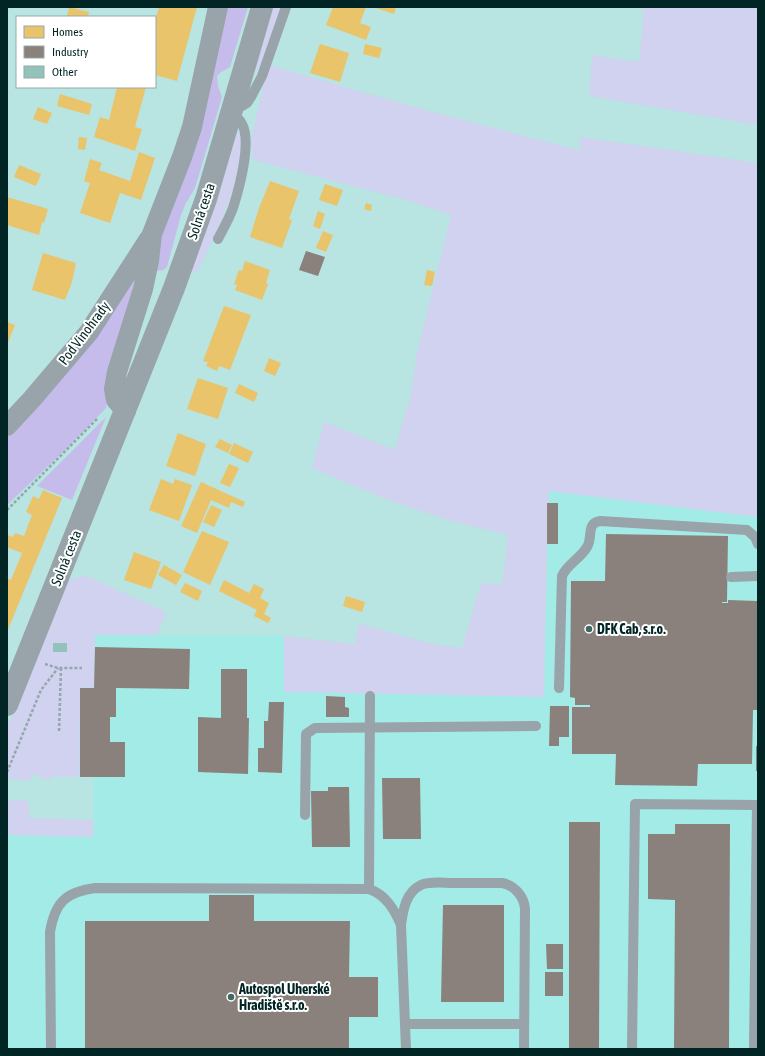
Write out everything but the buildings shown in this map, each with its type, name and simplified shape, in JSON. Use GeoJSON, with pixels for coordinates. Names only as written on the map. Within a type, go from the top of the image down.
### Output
{"type":"FeatureCollection","features":[{"type":"Feature","properties":{"kind":"street","name":"Solná cesta"},"geometry":{"type":"LineString","coordinates":[[121,406],[114,389],[117,372],[143,289],[149,261],[152,234],[192,127],[218,7]]}},
{"type":"Feature","properties":{"kind":"street","name":"Solná cesta"},"geometry":{"type":"LineString","coordinates":[[7,705],[121,406],[174,288],[206,199],[262,7]]}},
{"type":"Feature","properties":{"kind":"street","name":"Pod Vinohrady"},"geometry":{"type":"LineString","coordinates":[[7,426],[89,332],[152,234]]}},
{"type":"Feature","properties":{"kind":"lane"},"geometry":{"type":"LineString","coordinates":[[218,239],[233,209],[246,148],[242,123],[232,112],[247,103],[262,76],[286,7]]}},
{"type":"Feature","properties":{"kind":"lane"},"geometry":{"type":"LineString","coordinates":[[559,688],[562,576],[567,568],[588,546],[590,528],[594,523],[600,521],[748,530],[755,537],[758,544]]}},
{"type":"Feature","properties":{"kind":"lane"},"geometry":{"type":"LineString","coordinates":[[731,577],[758,576]]}},
{"type":"Feature","properties":{"kind":"lane"},"geometry":{"type":"LineString","coordinates":[[369,889],[370,696]]}},
{"type":"Feature","properties":{"kind":"lane"},"geometry":{"type":"LineString","coordinates":[[306,814],[306,734],[315,728],[536,726]]}},
{"type":"Feature","properties":{"kind":"lane"},"geometry":{"type":"LineString","coordinates":[[632,1049],[635,804],[757,805],[756,1048]]}},
{"type":"Feature","properties":{"kind":"lane"},"geometry":{"type":"LineString","coordinates":[[406,1049],[401,925],[402,912],[406,900],[413,891],[422,885],[434,883],[502,883],[508,884],[519,892],[525,904],[524,1049]]}},
{"type":"Feature","properties":{"kind":"lane"},"geometry":{"type":"LineString","coordinates":[[50,1049],[50,932],[52,920],[59,905],[66,898],[76,892],[95,888],[369,889],[385,898],[393,908],[401,925]]}},
{"type":"Feature","properties":{"kind":"lane"},"geometry":{"type":"LineString","coordinates":[[405,1024],[524,1024]]}},
{"type":"Feature","properties":{"kind":"path"},"geometry":{"type":"LineString","coordinates":[[7,510],[37,481],[121,406]]}},
{"type":"Feature","properties":{"kind":"path"},"geometry":{"type":"LineString","coordinates":[[7,772],[41,690],[58,668],[82,668]]}},
{"type":"Feature","properties":{"kind":"path"},"geometry":{"type":"LineString","coordinates":[[59,731],[61,668]]}},
{"type":"Feature","properties":{"kind":"shaded area"},"geometry":{"type":"Polygon","coordinates":[[[222,7],[248,7],[230,67],[217,76],[218,86],[222,97],[195,188],[181,215],[167,267],[158,271],[155,266],[157,243],[222,7]]]}},
{"type":"Feature","properties":{"kind":"shaded area"},"geometry":{"type":"Polygon","coordinates":[[[271,7],[281,7],[263,59],[247,88],[271,7]]]}},
{"type":"Feature","properties":{"kind":"shaded area"},"geometry":{"type":"Polygon","coordinates":[[[627,7],[758,7],[758,125],[589,96],[592,55],[639,62],[644,10],[627,7]]]}},
{"type":"Feature","properties":{"kind":"shaded area"},"geometry":{"type":"Polygon","coordinates":[[[268,65],[432,112],[594,154],[578,148],[581,137],[758,163],[758,517],[549,491],[544,697],[284,692],[284,636],[355,644],[359,624],[437,645],[462,648],[481,583],[502,585],[508,535],[448,520],[388,500],[312,468],[324,422],[395,450],[407,406],[409,405],[417,353],[451,215],[406,200],[253,160],[251,140],[268,65]]]}},
{"type":"Feature","properties":{"kind":"shaded area"},"geometry":{"type":"Polygon","coordinates":[[[236,128],[241,140],[241,157],[230,199],[198,271],[190,272],[236,128]]]}},
{"type":"Feature","properties":{"kind":"shaded area"},"geometry":{"type":"Polygon","coordinates":[[[144,258],[113,369],[106,408],[67,448],[7,505],[7,426],[144,258]]]}},
{"type":"Feature","properties":{"kind":"shaded area"},"geometry":{"type":"Polygon","coordinates":[[[106,417],[72,500],[37,486],[106,417]]]}},
{"type":"Feature","properties":{"kind":"shaded area"},"geometry":{"type":"Polygon","coordinates":[[[549,491],[758,517],[758,1049],[7,1049],[7,835],[94,837],[93,777],[80,777],[80,688],[94,687],[95,635],[284,636],[284,673],[543,697],[549,491]]]}},
{"type":"Feature","properties":{"kind":"shaded area"},"geometry":{"type":"Polygon","coordinates":[[[83,576],[89,577],[166,612],[157,635],[95,635],[94,687],[80,688],[79,777],[51,777],[49,781],[33,774],[29,781],[14,780],[7,777],[7,728],[65,587],[69,580],[83,576]]]}},
{"type":"Feature","properties":{"kind":"shaded area"},"geometry":{"type":"Polygon","coordinates":[[[24,800],[29,804],[29,818],[93,820],[93,837],[7,835],[7,802],[24,800]]]}},
{"type":"Feature","properties":{"kind":"place","name":"DFK Cab, s.r.o."},"geometry":{"type":"Point","coordinates":[589,629]}},
{"type":"Feature","properties":{"kind":"place","name":"Autospol Uherské Hradiště s.r.o."},"geometry":{"type":"Point","coordinates":[231,997]}}]}
